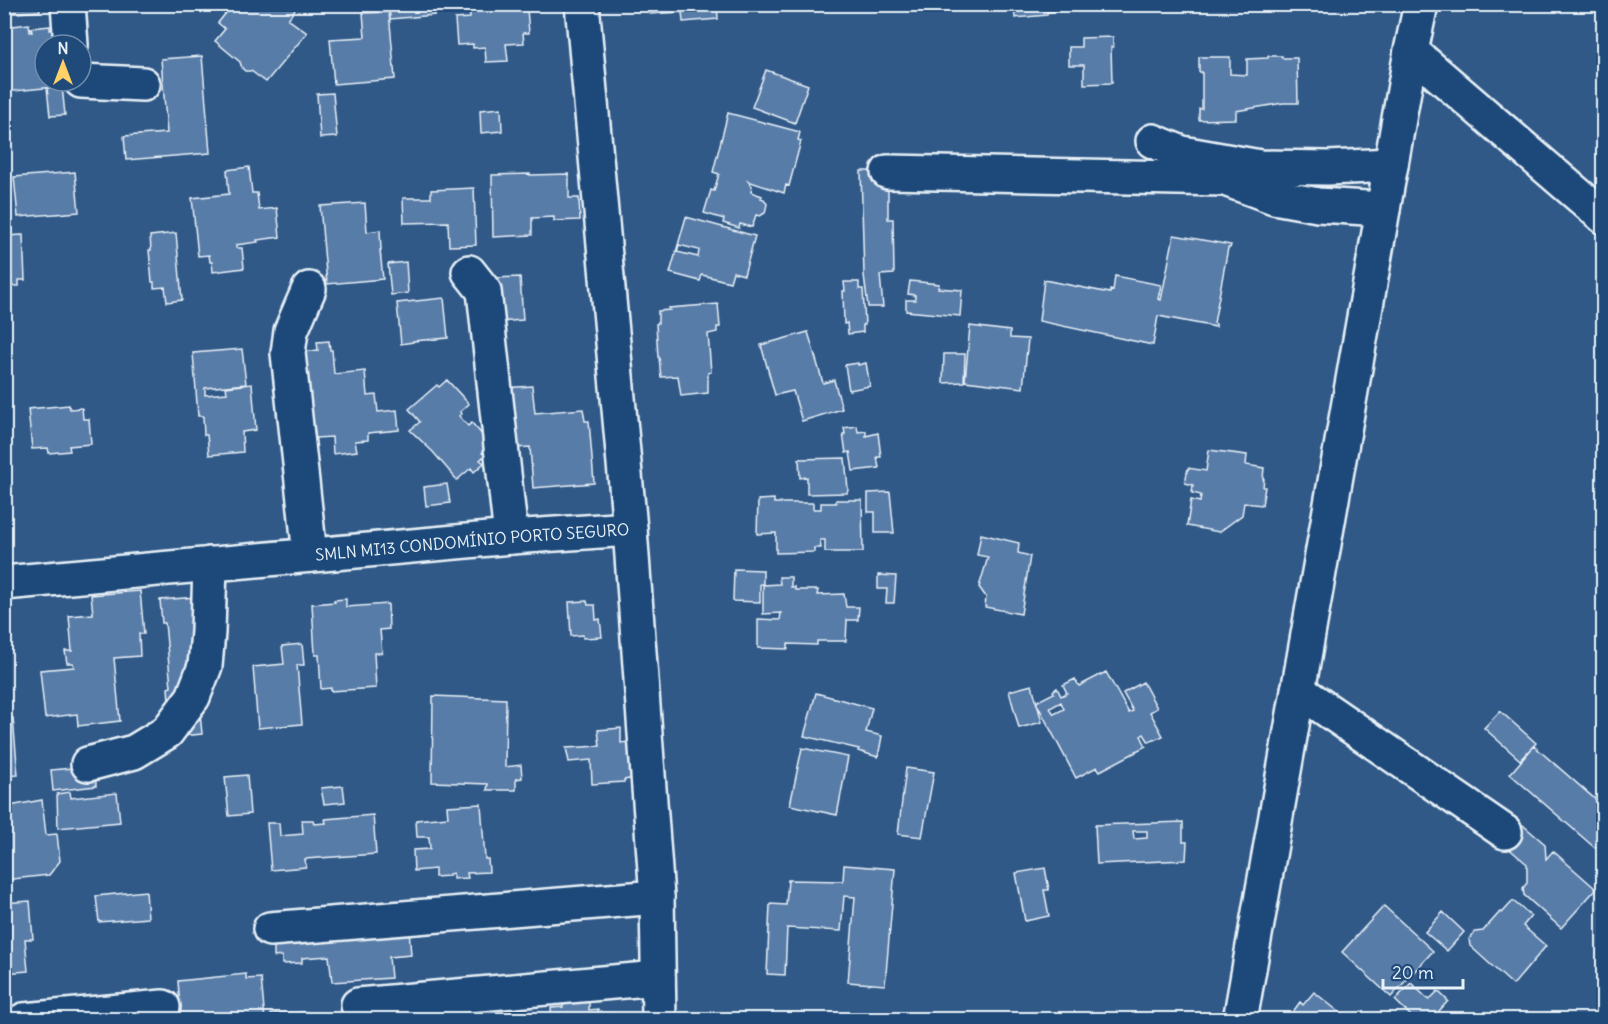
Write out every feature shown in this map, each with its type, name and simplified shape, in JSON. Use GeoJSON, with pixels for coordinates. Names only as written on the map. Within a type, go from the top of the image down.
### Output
{"type":"FeatureCollection","features":[{"type":"Feature","properties":{"kind":"street"},"geometry":{"type":"LineString","coordinates":[[68,4],[70,33]]}},
{"type":"Feature","properties":{"kind":"street","name":"SMLN MI13 CONDOMÍNIO PORTO SEGURO"},"geometry":{"type":"LineString","coordinates":[[4,583],[511,537],[630,529],[582,4]]}},
{"type":"Feature","properties":{"kind":"street"},"geometry":{"type":"LineString","coordinates":[[1240,1020],[1421,4]]}},
{"type":"Feature","properties":{"kind":"street"},"geometry":{"type":"LineString","coordinates":[[1411,51],[1604,216]]}},
{"type":"Feature","properties":{"kind":"street"},"geometry":{"type":"LineString","coordinates":[[93,82],[143,84]]}},
{"type":"Feature","properties":{"kind":"street"},"geometry":{"type":"LineString","coordinates":[[1153,141],[1182,153],[1260,167],[1328,168],[1391,165]]}},
{"type":"Feature","properties":{"kind":"street"},"geometry":{"type":"LineString","coordinates":[[888,172],[1225,179],[1274,197],[1318,206],[1383,209]]}},
{"type":"Feature","properties":{"kind":"street"},"geometry":{"type":"LineString","coordinates":[[469,272],[484,291],[511,537]]}},
{"type":"Feature","properties":{"kind":"street"},"geometry":{"type":"LineString","coordinates":[[309,289],[291,331],[288,352],[310,555]]}},
{"type":"Feature","properties":{"kind":"street"},"geometry":{"type":"LineString","coordinates":[[630,529],[657,897],[659,1020]]}},
{"type":"Feature","properties":{"kind":"street"},"geometry":{"type":"LineString","coordinates":[[88,764],[134,752],[167,732],[193,697],[205,666],[210,564]]}},
{"type":"Feature","properties":{"kind":"street"},"geometry":{"type":"LineString","coordinates":[[1298,690],[1505,832]]}},
{"type":"Feature","properties":{"kind":"street"},"geometry":{"type":"LineString","coordinates":[[270,928],[657,897]]}},
{"type":"Feature","properties":{"kind":"street"},"geometry":{"type":"LineString","coordinates":[[358,1005],[658,978]]}},
{"type":"Feature","properties":{"kind":"street"},"geometry":{"type":"LineString","coordinates":[[24,1020],[162,1007]]}},
{"type":"Feature","properties":{"kind":"building"},"geometry":{"type":"Polygon","coordinates":[[[4,4],[39,4],[40,11],[4,14],[4,4]]]}},
{"type":"Feature","properties":{"kind":"building"},"geometry":{"type":"Polygon","coordinates":[[[233,4],[242,10],[247,4],[299,4],[288,19],[307,33],[266,82],[251,71],[245,71],[240,62],[215,41],[225,29],[218,23],[233,4]]]}},
{"type":"Feature","properties":{"kind":"building"},"geometry":{"type":"Polygon","coordinates":[[[389,4],[434,4],[435,15],[390,19],[389,4]]]}},
{"type":"Feature","properties":{"kind":"building"},"geometry":{"type":"Polygon","coordinates":[[[469,4],[520,4],[521,9],[527,9],[529,33],[523,33],[524,43],[506,44],[508,61],[486,62],[485,47],[473,48],[473,44],[457,45],[455,19],[470,18],[469,4]]]}},
{"type":"Feature","properties":{"kind":"building"},"geometry":{"type":"Polygon","coordinates":[[[649,4],[717,4],[718,19],[683,22],[682,12],[650,14],[649,4]]]}},
{"type":"Feature","properties":{"kind":"building"},"geometry":{"type":"Polygon","coordinates":[[[1014,4],[1055,4],[1055,11],[1047,12],[1047,15],[1015,18],[1014,4]]]}},
{"type":"Feature","properties":{"kind":"building"},"geometry":{"type":"Polygon","coordinates":[[[389,12],[395,79],[334,84],[330,39],[365,37],[363,13],[389,12]]]}},
{"type":"Feature","properties":{"kind":"building"},"geometry":{"type":"Polygon","coordinates":[[[29,24],[30,32],[32,32],[31,28],[50,26],[50,30],[53,30],[53,33],[33,33],[33,89],[4,92],[4,27],[29,24]]]}},
{"type":"Feature","properties":{"kind":"building"},"geometry":{"type":"Polygon","coordinates":[[[1113,37],[1112,83],[1084,84],[1084,65],[1069,65],[1069,47],[1081,47],[1081,38],[1113,37]]]}},
{"type":"Feature","properties":{"kind":"building"},"geometry":{"type":"Polygon","coordinates":[[[202,56],[210,153],[126,160],[124,136],[167,133],[161,59],[202,56]]]}},
{"type":"Feature","properties":{"kind":"building"},"geometry":{"type":"Polygon","coordinates":[[[1268,56],[1297,58],[1298,103],[1283,103],[1236,111],[1236,119],[1199,120],[1199,109],[1202,109],[1202,72],[1199,72],[1199,57],[1230,57],[1230,74],[1247,75],[1247,59],[1268,58],[1268,56]]]}},
{"type":"Feature","properties":{"kind":"building"},"geometry":{"type":"Polygon","coordinates":[[[766,70],[808,85],[795,123],[752,107],[766,70]]]}},
{"type":"Feature","properties":{"kind":"building"},"geometry":{"type":"Polygon","coordinates":[[[48,93],[63,93],[65,115],[50,116],[48,93]]]}},
{"type":"Feature","properties":{"kind":"building"},"geometry":{"type":"Polygon","coordinates":[[[333,93],[337,137],[320,138],[317,94],[333,93]]]}},
{"type":"Feature","properties":{"kind":"building"},"geometry":{"type":"Polygon","coordinates":[[[501,108],[502,131],[481,133],[480,110],[501,108]]]}},
{"type":"Feature","properties":{"kind":"building"},"geometry":{"type":"Polygon","coordinates":[[[728,113],[800,132],[798,140],[801,141],[789,186],[786,185],[784,193],[748,181],[752,186],[751,192],[762,196],[761,198],[767,204],[765,213],[760,216],[756,215],[752,227],[740,224],[739,228],[723,223],[724,219],[704,213],[719,174],[713,172],[728,113]]]}},
{"type":"Feature","properties":{"kind":"building"},"geometry":{"type":"Polygon","coordinates":[[[249,167],[252,193],[257,193],[259,210],[277,208],[280,237],[236,245],[236,248],[242,248],[244,268],[213,272],[209,255],[198,256],[192,198],[229,194],[227,170],[249,167]]]}},
{"type":"Feature","properties":{"kind":"building"},"geometry":{"type":"Polygon","coordinates":[[[861,171],[888,171],[888,219],[893,219],[894,274],[880,275],[883,307],[868,307],[864,275],[861,171]]]}},
{"type":"Feature","properties":{"kind":"building"},"geometry":{"type":"Polygon","coordinates":[[[75,172],[79,212],[18,217],[14,177],[75,172]]]}},
{"type":"Feature","properties":{"kind":"building"},"geometry":{"type":"Polygon","coordinates":[[[569,174],[569,198],[579,198],[580,220],[554,221],[554,217],[532,218],[532,235],[493,237],[492,175],[569,174]]]}},
{"type":"Feature","properties":{"kind":"building"},"geometry":{"type":"Polygon","coordinates":[[[474,188],[476,245],[449,246],[448,222],[404,223],[403,198],[431,198],[431,190],[474,188]]]}},
{"type":"Feature","properties":{"kind":"building"},"geometry":{"type":"Polygon","coordinates":[[[365,203],[367,232],[380,230],[383,279],[327,284],[320,206],[365,203]]]}},
{"type":"Feature","properties":{"kind":"building"},"geometry":{"type":"Polygon","coordinates":[[[686,217],[755,236],[744,275],[733,272],[730,282],[702,275],[700,281],[670,273],[686,217]],[[679,245],[677,252],[698,257],[699,250],[679,245]]]}},
{"type":"Feature","properties":{"kind":"building"},"geometry":{"type":"Polygon","coordinates":[[[176,233],[182,300],[167,302],[165,287],[154,288],[154,282],[152,282],[150,236],[176,233]]]}},
{"type":"Feature","properties":{"kind":"building"},"geometry":{"type":"Polygon","coordinates":[[[23,235],[25,280],[19,280],[19,286],[4,286],[4,236],[23,235]]]}},
{"type":"Feature","properties":{"kind":"building"},"geometry":{"type":"Polygon","coordinates":[[[1174,235],[1231,245],[1228,248],[1214,323],[1216,327],[1158,316],[1153,345],[1039,321],[1044,280],[1110,293],[1110,290],[1113,291],[1115,276],[1161,285],[1158,299],[1161,300],[1174,235]]]}},
{"type":"Feature","properties":{"kind":"building"},"geometry":{"type":"Polygon","coordinates":[[[406,262],[408,293],[391,295],[388,264],[406,262]]]}},
{"type":"Feature","properties":{"kind":"building"},"geometry":{"type":"Polygon","coordinates":[[[520,277],[523,320],[497,322],[495,278],[520,277]]]}},
{"type":"Feature","properties":{"kind":"building"},"geometry":{"type":"Polygon","coordinates":[[[910,281],[939,284],[938,288],[962,290],[960,316],[906,311],[906,300],[915,300],[915,295],[908,294],[910,281]]]}},
{"type":"Feature","properties":{"kind":"building"},"geometry":{"type":"Polygon","coordinates":[[[844,282],[859,282],[859,289],[863,289],[865,325],[863,325],[863,332],[848,334],[847,323],[844,324],[844,282]]]}},
{"type":"Feature","properties":{"kind":"building"},"geometry":{"type":"Polygon","coordinates":[[[444,298],[448,338],[401,344],[397,303],[444,298]]]}},
{"type":"Feature","properties":{"kind":"building"},"geometry":{"type":"Polygon","coordinates":[[[718,304],[720,327],[717,327],[717,332],[708,334],[711,372],[708,373],[708,393],[681,396],[678,376],[661,377],[656,324],[658,323],[658,311],[718,304]]]}},
{"type":"Feature","properties":{"kind":"building"},"geometry":{"type":"Polygon","coordinates":[[[970,326],[1010,331],[1010,338],[1028,339],[1023,388],[965,381],[970,326]]]}},
{"type":"Feature","properties":{"kind":"building"},"geometry":{"type":"Polygon","coordinates":[[[808,332],[823,383],[834,380],[842,409],[802,421],[793,391],[775,395],[761,345],[808,332]]]}},
{"type":"Feature","properties":{"kind":"building"},"geometry":{"type":"Polygon","coordinates":[[[329,341],[334,374],[365,371],[367,396],[376,395],[378,412],[397,410],[399,430],[368,433],[368,440],[355,441],[357,451],[333,454],[332,437],[315,438],[305,352],[318,350],[317,342],[329,341]]]}},
{"type":"Feature","properties":{"kind":"building"},"geometry":{"type":"Polygon","coordinates":[[[242,349],[246,384],[205,388],[205,395],[227,393],[226,387],[252,384],[256,430],[242,432],[243,452],[209,455],[207,435],[204,435],[203,416],[198,416],[193,353],[242,349]]]}},
{"type":"Feature","properties":{"kind":"building"},"geometry":{"type":"Polygon","coordinates":[[[944,354],[965,354],[964,382],[943,383],[944,354]]]}},
{"type":"Feature","properties":{"kind":"building"},"geometry":{"type":"Polygon","coordinates":[[[858,363],[858,365],[866,363],[870,386],[849,390],[845,365],[858,363]]]}},
{"type":"Feature","properties":{"kind":"building"},"geometry":{"type":"Polygon","coordinates":[[[447,380],[469,404],[459,416],[468,426],[472,423],[491,445],[482,453],[485,455],[480,460],[484,463],[474,472],[471,468],[457,480],[410,430],[420,422],[409,409],[437,385],[439,387],[447,380]]]}},
{"type":"Feature","properties":{"kind":"building"},"geometry":{"type":"Polygon","coordinates":[[[532,386],[535,413],[583,409],[585,421],[589,421],[594,483],[533,488],[530,447],[516,448],[503,388],[532,386]]]}},
{"type":"Feature","properties":{"kind":"building"},"geometry":{"type":"Polygon","coordinates":[[[69,405],[70,409],[82,408],[83,419],[89,419],[91,444],[69,446],[70,451],[49,453],[48,448],[32,449],[28,409],[69,405]]]}},
{"type":"Feature","properties":{"kind":"building"},"geometry":{"type":"Polygon","coordinates":[[[857,426],[858,432],[866,431],[866,436],[878,433],[881,457],[877,457],[879,468],[853,471],[850,452],[846,453],[843,434],[845,434],[844,428],[857,426]]]}},
{"type":"Feature","properties":{"kind":"building"},"geometry":{"type":"Polygon","coordinates":[[[1209,450],[1247,455],[1246,465],[1264,468],[1263,487],[1265,487],[1262,505],[1244,503],[1242,515],[1219,532],[1187,526],[1191,500],[1200,502],[1201,495],[1192,493],[1193,485],[1185,483],[1188,468],[1206,471],[1209,450]]]}},
{"type":"Feature","properties":{"kind":"building"},"geometry":{"type":"Polygon","coordinates":[[[845,458],[847,493],[807,494],[807,477],[800,478],[799,459],[845,458]]]}},
{"type":"Feature","properties":{"kind":"building"},"geometry":{"type":"Polygon","coordinates":[[[447,484],[450,503],[426,506],[424,487],[447,484]]]}},
{"type":"Feature","properties":{"kind":"building"},"geometry":{"type":"Polygon","coordinates":[[[890,492],[894,533],[875,533],[875,512],[868,512],[868,493],[890,492]]]}},
{"type":"Feature","properties":{"kind":"building"},"geometry":{"type":"Polygon","coordinates":[[[774,499],[774,503],[813,503],[813,509],[821,509],[821,503],[836,503],[836,500],[862,500],[863,552],[825,552],[825,540],[820,540],[821,548],[814,548],[814,552],[776,553],[776,533],[757,534],[758,500],[774,499]]]}},
{"type":"Feature","properties":{"kind":"building"},"geometry":{"type":"Polygon","coordinates":[[[981,534],[1019,543],[1018,553],[1030,556],[1021,614],[985,607],[986,597],[979,587],[988,557],[977,555],[981,534]]]}},
{"type":"Feature","properties":{"kind":"building"},"geometry":{"type":"Polygon","coordinates":[[[734,569],[763,570],[760,602],[733,601],[734,569]]]}},
{"type":"Feature","properties":{"kind":"building"},"geometry":{"type":"Polygon","coordinates":[[[878,575],[896,576],[894,603],[886,603],[887,589],[878,589],[878,575]]]}},
{"type":"Feature","properties":{"kind":"building"},"geometry":{"type":"Polygon","coordinates":[[[779,577],[791,577],[791,587],[795,587],[795,590],[818,590],[817,595],[844,594],[846,607],[859,607],[858,620],[847,620],[846,641],[817,641],[817,645],[788,644],[788,649],[758,648],[758,619],[780,620],[781,613],[763,614],[763,585],[780,584],[779,577]]]}},
{"type":"Feature","properties":{"kind":"building"},"geometry":{"type":"Polygon","coordinates":[[[140,591],[144,634],[139,634],[140,656],[114,658],[120,721],[78,726],[77,714],[45,718],[40,670],[74,667],[73,663],[67,663],[65,651],[72,651],[69,616],[93,614],[91,595],[140,591]]]}},
{"type":"Feature","properties":{"kind":"building"},"geometry":{"type":"Polygon","coordinates":[[[221,595],[225,646],[194,648],[202,734],[172,737],[168,688],[171,687],[165,623],[162,623],[160,600],[221,595]]]}},
{"type":"Feature","properties":{"kind":"building"},"geometry":{"type":"Polygon","coordinates":[[[346,599],[346,607],[388,604],[389,629],[380,630],[382,653],[374,653],[376,688],[331,691],[331,688],[321,689],[319,655],[315,655],[312,604],[346,599]]]}},
{"type":"Feature","properties":{"kind":"building"},"geometry":{"type":"Polygon","coordinates":[[[587,601],[588,605],[595,605],[596,620],[600,619],[602,637],[571,636],[569,602],[587,601]]]}},
{"type":"Feature","properties":{"kind":"building"},"geometry":{"type":"Polygon","coordinates":[[[302,644],[304,665],[297,665],[302,724],[258,728],[253,667],[284,664],[282,646],[302,644]]]}},
{"type":"Feature","properties":{"kind":"building"},"geometry":{"type":"Polygon","coordinates":[[[1106,672],[1129,713],[1133,711],[1123,693],[1143,682],[1157,708],[1150,712],[1163,736],[1149,742],[1144,734],[1141,736],[1146,746],[1100,771],[1097,767],[1076,778],[1036,702],[1054,693],[1053,691],[1057,688],[1061,696],[1067,693],[1063,685],[1075,679],[1079,686],[1106,672]],[[1061,702],[1050,708],[1054,714],[1064,709],[1061,702]]]}},
{"type":"Feature","properties":{"kind":"building"},"geometry":{"type":"Polygon","coordinates":[[[1032,685],[1042,722],[1019,728],[1009,691],[1032,685]]]}},
{"type":"Feature","properties":{"kind":"building"},"geometry":{"type":"Polygon","coordinates":[[[816,693],[872,708],[866,732],[882,736],[878,757],[858,751],[859,749],[804,736],[816,693]]]}},
{"type":"Feature","properties":{"kind":"building"},"geometry":{"type":"Polygon","coordinates":[[[433,696],[506,699],[505,767],[521,765],[522,778],[516,779],[516,790],[487,790],[488,784],[432,782],[433,696]]]}},
{"type":"Feature","properties":{"kind":"building"},"geometry":{"type":"Polygon","coordinates":[[[1500,711],[1536,743],[1520,760],[1484,728],[1500,711]]]}},
{"type":"Feature","properties":{"kind":"building"},"geometry":{"type":"Polygon","coordinates":[[[4,718],[13,718],[18,775],[4,776],[4,718]]]}},
{"type":"Feature","properties":{"kind":"building"},"geometry":{"type":"Polygon","coordinates":[[[621,728],[621,743],[635,741],[635,778],[624,780],[624,782],[592,784],[591,760],[569,762],[566,748],[600,746],[598,730],[621,728]]]}},
{"type":"Feature","properties":{"kind":"building"},"geometry":{"type":"Polygon","coordinates":[[[1534,746],[1595,799],[1597,796],[1604,802],[1604,838],[1595,848],[1510,774],[1534,746]]]}},
{"type":"Feature","properties":{"kind":"building"},"geometry":{"type":"Polygon","coordinates":[[[802,748],[848,757],[837,815],[790,805],[802,748]]]}},
{"type":"Feature","properties":{"kind":"building"},"geometry":{"type":"Polygon","coordinates":[[[95,766],[96,786],[53,791],[51,770],[95,766]]]}},
{"type":"Feature","properties":{"kind":"building"},"geometry":{"type":"Polygon","coordinates":[[[906,768],[934,772],[922,837],[898,834],[906,768]]]}},
{"type":"Feature","properties":{"kind":"building"},"geometry":{"type":"Polygon","coordinates":[[[247,775],[250,814],[229,816],[225,777],[247,775]]]}},
{"type":"Feature","properties":{"kind":"building"},"geometry":{"type":"Polygon","coordinates":[[[343,786],[345,802],[324,804],[321,788],[343,786]]]}},
{"type":"Feature","properties":{"kind":"building"},"geometry":{"type":"Polygon","coordinates":[[[70,792],[71,798],[117,793],[120,822],[58,828],[57,794],[70,792]]]}},
{"type":"Feature","properties":{"kind":"building"},"geometry":{"type":"Polygon","coordinates":[[[42,800],[46,835],[57,834],[60,861],[49,875],[4,880],[4,807],[42,800]]]}},
{"type":"Feature","properties":{"kind":"building"},"geometry":{"type":"Polygon","coordinates":[[[481,804],[485,859],[488,859],[489,872],[467,873],[468,878],[453,879],[453,873],[449,876],[435,877],[435,869],[414,871],[413,850],[430,849],[429,837],[417,837],[416,820],[448,817],[447,806],[481,804]]]}},
{"type":"Feature","properties":{"kind":"building"},"geometry":{"type":"Polygon","coordinates":[[[373,815],[376,854],[305,859],[306,867],[271,870],[267,823],[279,823],[280,836],[303,834],[302,820],[313,820],[314,824],[326,823],[325,819],[373,815]]]}},
{"type":"Feature","properties":{"kind":"building"},"geometry":{"type":"Polygon","coordinates":[[[1517,820],[1545,844],[1546,859],[1553,851],[1596,889],[1561,928],[1524,895],[1523,888],[1527,883],[1527,864],[1500,841],[1517,820]]]}},
{"type":"Feature","properties":{"kind":"building"},"geometry":{"type":"Polygon","coordinates":[[[1183,822],[1183,842],[1187,842],[1186,860],[1097,864],[1095,825],[1183,822]],[[1133,831],[1134,839],[1147,838],[1147,831],[1133,831]]]}},
{"type":"Feature","properties":{"kind":"building"},"geometry":{"type":"Polygon","coordinates":[[[844,865],[895,869],[885,985],[848,982],[855,897],[844,896],[841,931],[787,928],[785,975],[767,974],[770,904],[786,905],[788,880],[843,881],[844,865]]]}},
{"type":"Feature","properties":{"kind":"building"},"geometry":{"type":"Polygon","coordinates":[[[1045,868],[1049,890],[1044,890],[1049,916],[1025,921],[1016,873],[1045,868]]]}},
{"type":"Feature","properties":{"kind":"building"},"geometry":{"type":"Polygon","coordinates":[[[146,891],[148,918],[99,922],[96,896],[146,891]]]}},
{"type":"Feature","properties":{"kind":"building"},"geometry":{"type":"Polygon","coordinates":[[[30,901],[33,939],[25,939],[28,971],[4,973],[4,903],[30,901]]]}},
{"type":"Feature","properties":{"kind":"building"},"geometry":{"type":"Polygon","coordinates":[[[1513,901],[1531,916],[1523,926],[1546,946],[1513,985],[1470,946],[1469,939],[1475,932],[1483,931],[1513,901]]]}},
{"type":"Feature","properties":{"kind":"building"},"geometry":{"type":"Polygon","coordinates":[[[1384,906],[1433,951],[1391,997],[1342,952],[1384,906]]]}},
{"type":"Feature","properties":{"kind":"building"},"geometry":{"type":"Polygon","coordinates":[[[1443,912],[1464,932],[1447,951],[1425,932],[1443,912]]]}},
{"type":"Feature","properties":{"kind":"building"},"geometry":{"type":"Polygon","coordinates":[[[408,917],[411,955],[389,957],[391,978],[332,982],[329,956],[302,958],[302,963],[282,964],[282,956],[274,957],[274,945],[280,945],[279,928],[408,917]]]}},
{"type":"Feature","properties":{"kind":"building"},"geometry":{"type":"Polygon","coordinates":[[[246,974],[246,979],[261,978],[265,1020],[181,1020],[178,981],[246,974]]]}},
{"type":"Feature","properties":{"kind":"building"},"geometry":{"type":"Polygon","coordinates":[[[1411,983],[1429,1000],[1438,991],[1448,1001],[1431,1020],[1415,1020],[1395,1000],[1411,983]]]}},
{"type":"Feature","properties":{"kind":"building"},"geometry":{"type":"Polygon","coordinates":[[[1314,992],[1348,1020],[1287,1020],[1300,1002],[1303,1005],[1314,992]]]}},
{"type":"Feature","properties":{"kind":"building"},"geometry":{"type":"Polygon","coordinates":[[[589,999],[589,1010],[598,1009],[598,1013],[611,1013],[612,1020],[552,1020],[551,1008],[563,1007],[563,1001],[589,999]]]}},
{"type":"Feature","properties":{"kind":"building"},"geometry":{"type":"Polygon","coordinates":[[[492,1007],[494,1019],[502,1018],[503,1020],[456,1020],[455,1016],[467,1015],[466,1009],[492,1007]]]}},
{"type":"Feature","properties":{"kind":"building"},"geometry":{"type":"Polygon","coordinates":[[[307,1012],[311,1020],[271,1020],[271,1014],[307,1012]]]}}]}
